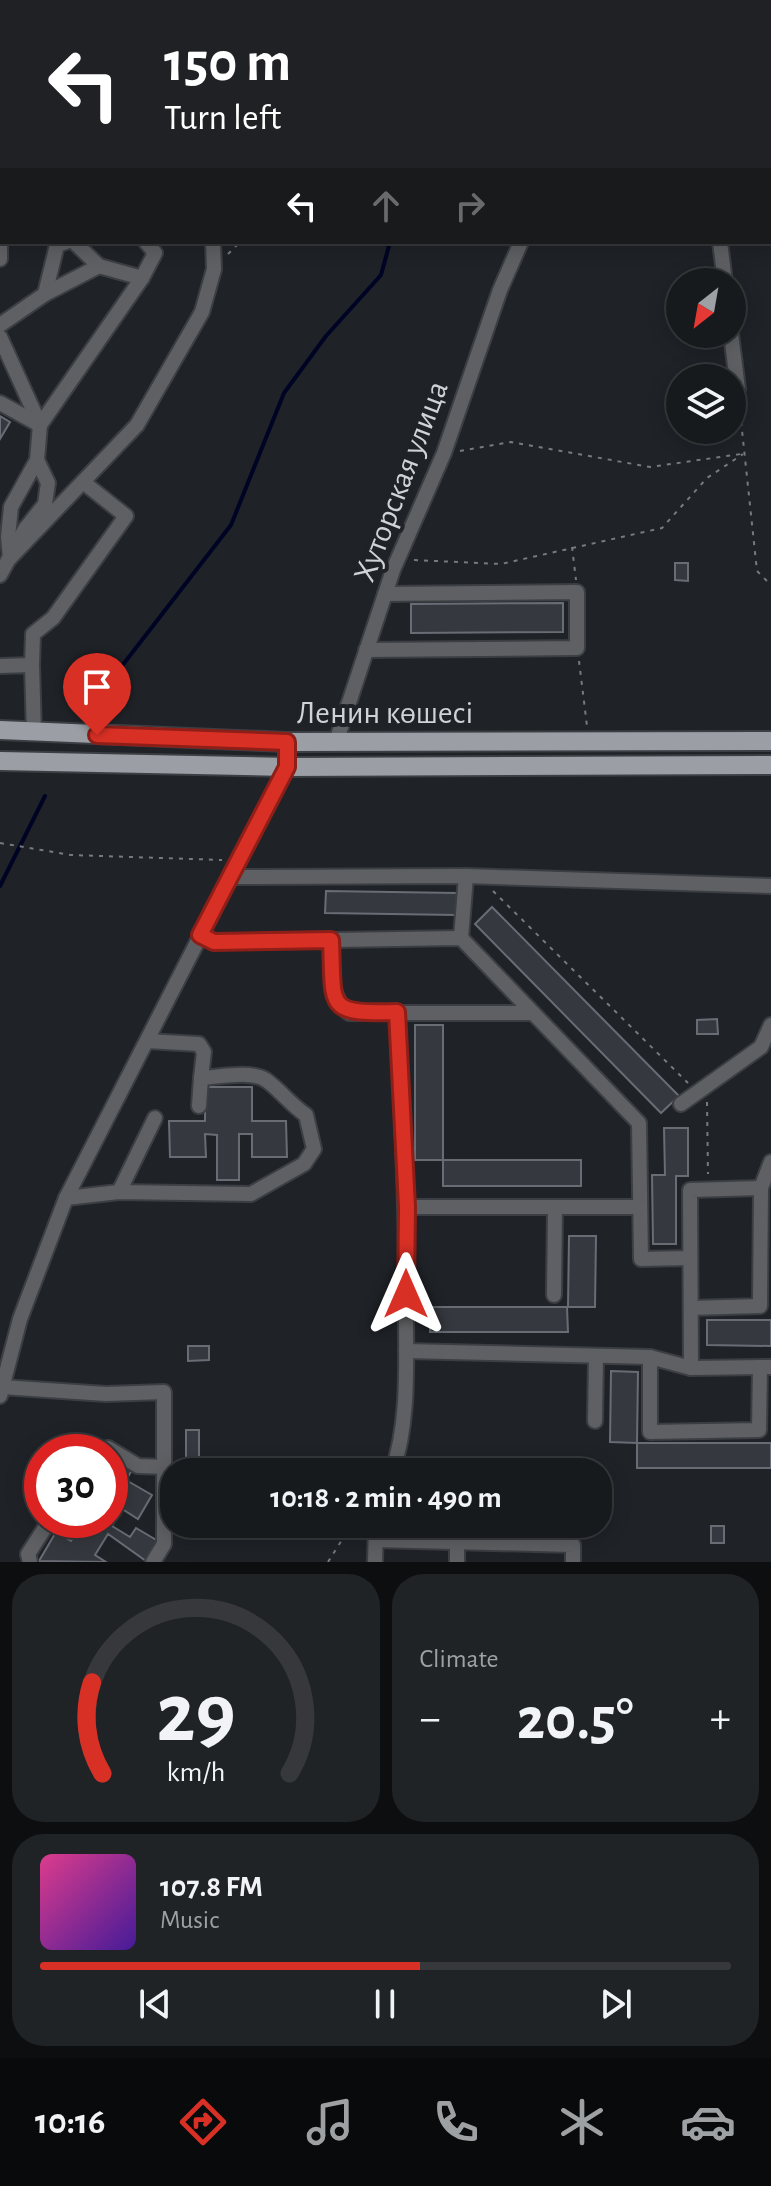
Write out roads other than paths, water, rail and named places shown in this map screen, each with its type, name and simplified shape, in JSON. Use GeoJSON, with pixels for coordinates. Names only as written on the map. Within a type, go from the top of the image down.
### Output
{"type":"FeatureCollection","features":[{"type":"Feature","properties":{"kind":"main road","name":"Ленин көшесі"},"geometry":{"type":"LineString","coordinates":[[0,730],[287,742],[771,741]]}},
{"type":"Feature","properties":{"kind":"main road","name":"Ленин көшесі"},"geometry":{"type":"LineString","coordinates":[[0,761],[287,767],[771,765]]}},
{"type":"Feature","properties":{"kind":"street"},"geometry":{"type":"LineString","coordinates":[[45,294],[57,245],[60,244]]}},
{"type":"Feature","properties":{"kind":"street"},"geometry":{"type":"LineString","coordinates":[[76,244],[99,266],[142,278]]}},
{"type":"Feature","properties":{"kind":"street"},"geometry":{"type":"LineString","coordinates":[[40,425],[142,278],[155,253],[148,244]]}},
{"type":"Feature","properties":{"kind":"street"},"geometry":{"type":"LineString","coordinates":[[10,558],[137,425],[202,312],[214,269],[213,244]]}},
{"type":"Feature","properties":{"kind":"street","name":"Хуторская улица"},"geometry":{"type":"LineString","coordinates":[[336,742],[385,594],[444,453],[500,290],[520,244]]}},
{"type":"Feature","properties":{"kind":"street"},"geometry":{"type":"LineString","coordinates":[[720,244],[723,268]]}},
{"type":"Feature","properties":{"kind":"street"},"geometry":{"type":"LineString","coordinates":[[0,325],[45,294],[99,266]]}},
{"type":"Feature","properties":{"kind":"street"},"geometry":{"type":"LineString","coordinates":[[0,337],[40,425],[37,460],[11,507],[8,537],[10,558]]}},
{"type":"Feature","properties":{"kind":"street"},"geometry":{"type":"LineString","coordinates":[[0,403],[40,425]]}},
{"type":"Feature","properties":{"kind":"street"},"geometry":{"type":"LineString","coordinates":[[0,575],[25,529],[45,504],[48,483],[37,460]]}},
{"type":"Feature","properties":{"kind":"street"},"geometry":{"type":"LineString","coordinates":[[34,733],[33,634],[53,618],[126,516],[83,482]]}},
{"type":"Feature","properties":{"kind":"street"},"geometry":{"type":"LineString","coordinates":[[366,650],[577,648],[577,592],[385,594]]}},
{"type":"Feature","properties":{"kind":"street"},"geometry":{"type":"LineString","coordinates":[[0,666],[32,665]]}},
{"type":"Feature","properties":{"kind":"street"},"geometry":{"type":"LineString","coordinates":[[164,1458],[164,1392],[1,1392],[20,1319],[66,1198],[287,767],[287,742]]}},
{"type":"Feature","properties":{"kind":"street"},"geometry":{"type":"LineString","coordinates":[[231,877],[472,876],[771,886]]}},
{"type":"Feature","properties":{"kind":"street"},"geometry":{"type":"LineString","coordinates":[[461,938],[472,876]]}},
{"type":"Feature","properties":{"kind":"street"},"geometry":{"type":"LineString","coordinates":[[200,935],[214,942],[461,938],[639,1123],[641,1259],[690,1258]]}},
{"type":"Feature","properties":{"kind":"street"},"geometry":{"type":"LineString","coordinates":[[331,940],[334,992],[338,1005],[349,1013],[533,1013]]}},
{"type":"Feature","properties":{"kind":"street"},"geometry":{"type":"LineString","coordinates":[[396,1458],[401,1438],[406,1351],[407,1207],[397,1012]]}},
{"type":"Feature","properties":{"kind":"street"},"geometry":{"type":"LineString","coordinates":[[681,1104],[761,1047],[771,1025]]}},
{"type":"Feature","properties":{"kind":"street"},"geometry":{"type":"LineString","coordinates":[[147,1041],[199,1044],[204,1052],[199,1106]]}},
{"type":"Feature","properties":{"kind":"street"},"geometry":{"type":"LineString","coordinates":[[66,1198],[119,1192],[251,1194],[304,1164],[314,1149],[306,1115],[286,1101],[269,1082],[257,1076],[201,1078]]}},
{"type":"Feature","properties":{"kind":"street"},"geometry":{"type":"LineString","coordinates":[[119,1192],[155,1118]]}},
{"type":"Feature","properties":{"kind":"street"},"geometry":{"type":"LineString","coordinates":[[691,1308],[760,1306],[761,1188],[771,1162]]}},
{"type":"Feature","properties":{"kind":"street"},"geometry":{"type":"LineString","coordinates":[[691,1368],[690,1190],[761,1188]]}},
{"type":"Feature","properties":{"kind":"street"},"geometry":{"type":"LineString","coordinates":[[407,1207],[640,1207]]}},
{"type":"Feature","properties":{"kind":"street"},"geometry":{"type":"LineString","coordinates":[[554,1295],[555,1208]]}},
{"type":"Feature","properties":{"kind":"street"},"geometry":{"type":"LineString","coordinates":[[406,1351],[650,1357],[691,1368],[765,1367],[759,1430],[650,1432],[650,1357]]}},
{"type":"Feature","properties":{"kind":"street"},"geometry":{"type":"LineString","coordinates":[[595,1421],[596,1356]]}},
{"type":"Feature","properties":{"kind":"street"},"geometry":{"type":"LineString","coordinates":[[128,1460],[138,1466],[160,1467]]}},
{"type":"Feature","properties":{"kind":"street"},"geometry":{"type":"LineString","coordinates":[[30,1562],[28,1554],[38,1538]]}},
{"type":"Feature","properties":{"kind":"street"},"geometry":{"type":"LineString","coordinates":[[153,1562],[164,1544],[164,1538]]}},
{"type":"Feature","properties":{"kind":"street"},"geometry":{"type":"LineString","coordinates":[[375,1562],[376,1540],[573,1545],[573,1562]]}},
{"type":"Feature","properties":{"kind":"street"},"geometry":{"type":"LineString","coordinates":[[457,1543],[457,1562]]}},
{"type":"Feature","properties":{"kind":"waterway"},"geometry":{"type":"LineString","coordinates":[[101,693],[231,525],[284,393],[326,336],[381,275],[389,244]]}},
{"type":"Feature","properties":{"kind":"waterway"},"geometry":{"type":"LineString","coordinates":[[0,886],[45,796]]}}]}
